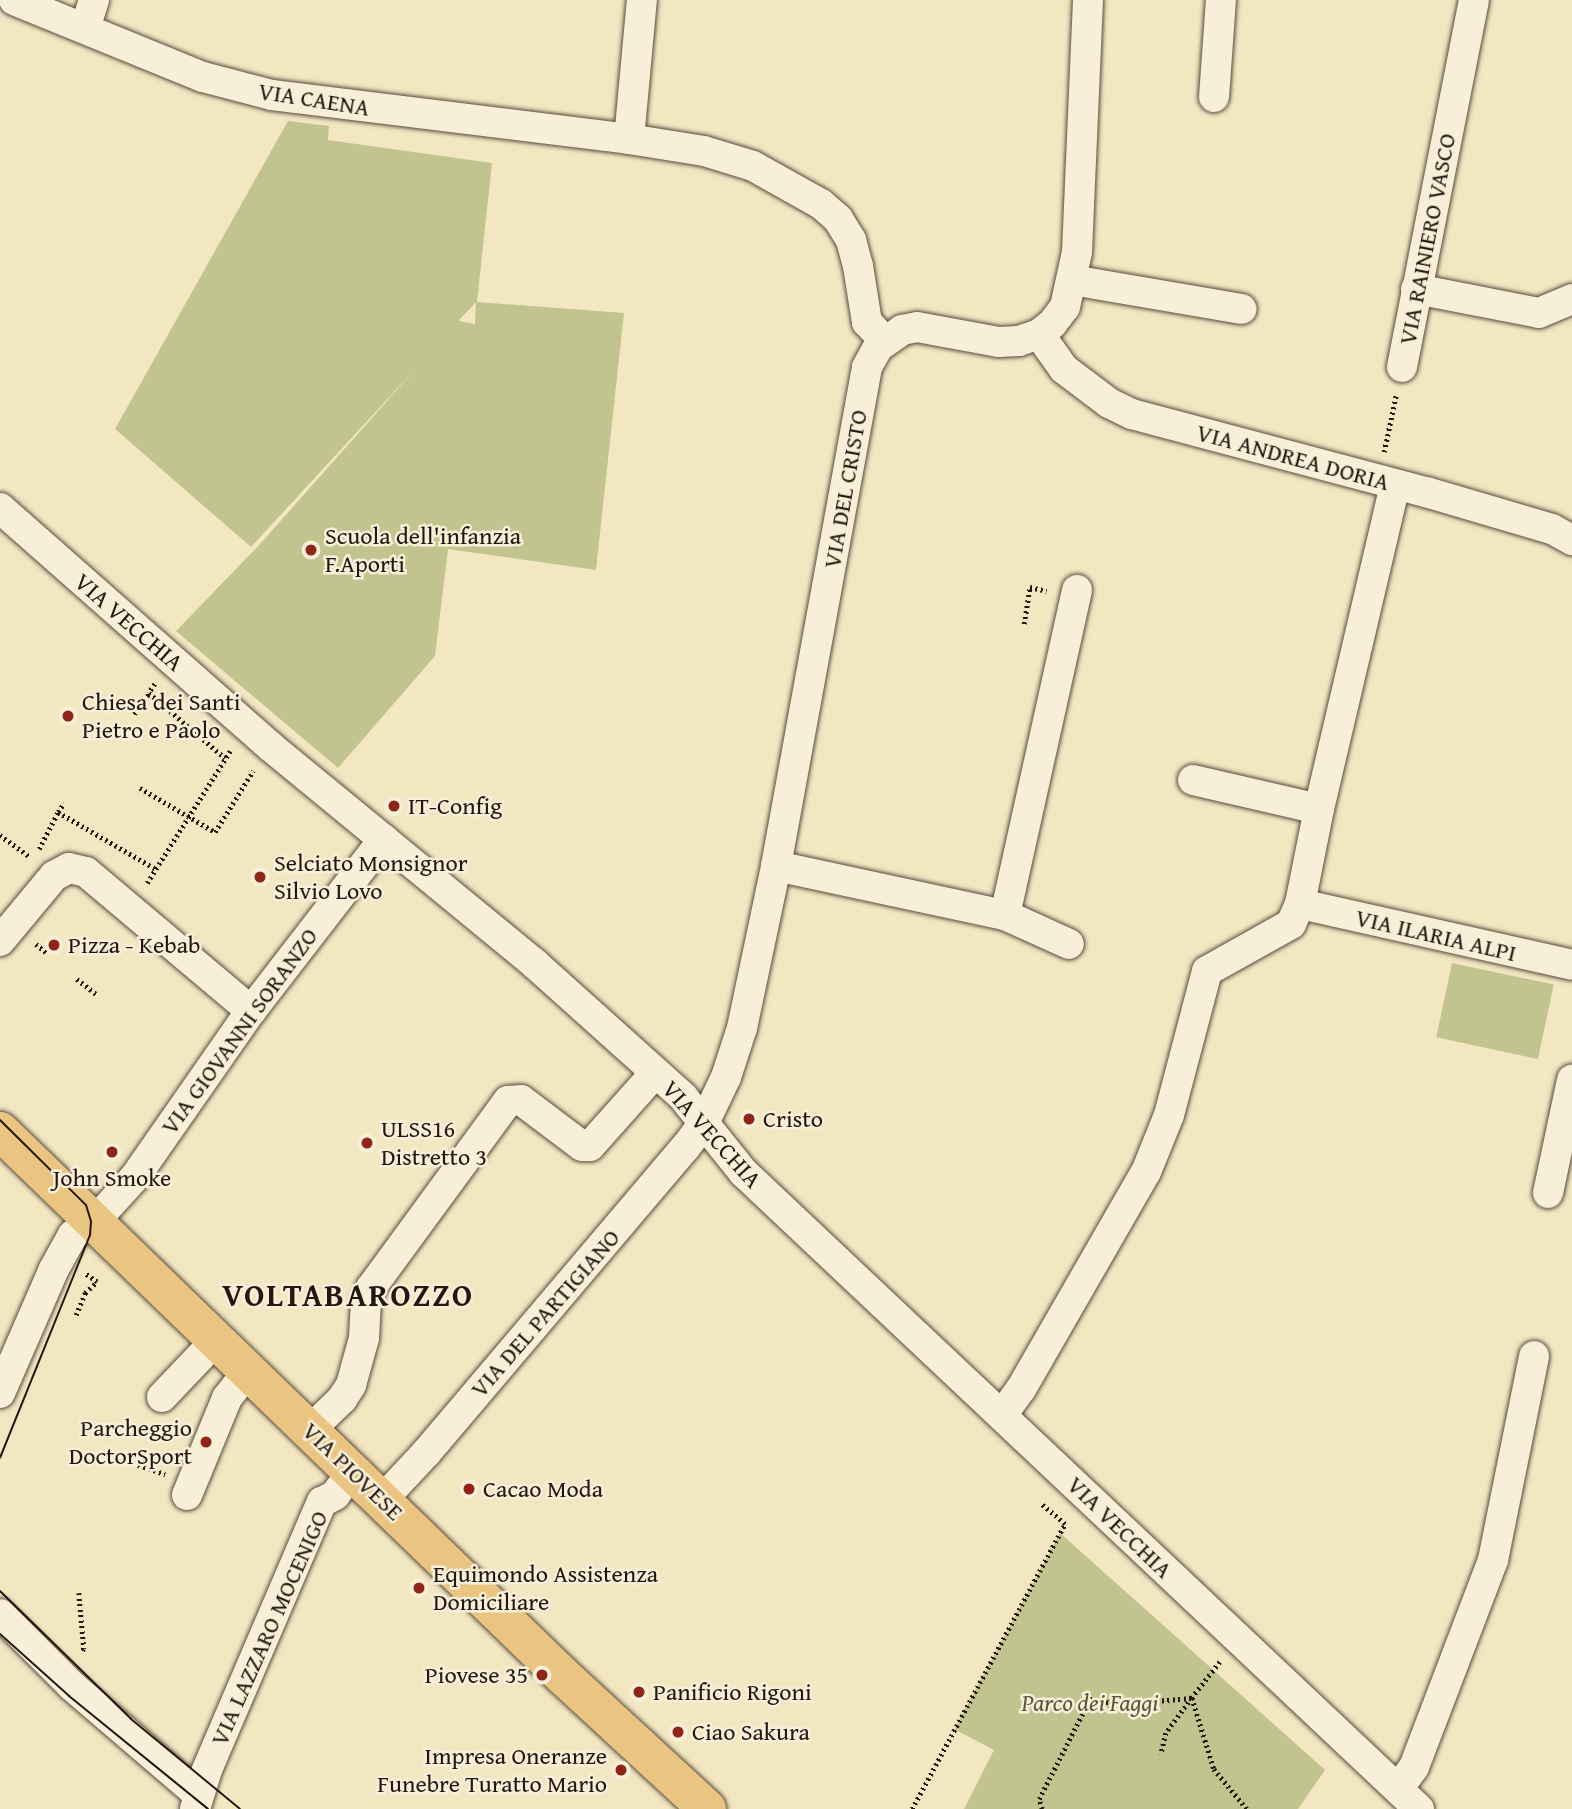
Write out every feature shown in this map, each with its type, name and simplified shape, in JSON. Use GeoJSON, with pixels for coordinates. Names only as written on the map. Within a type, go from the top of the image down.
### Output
{"type":"FeatureCollection","features":[{"type":"Feature","properties":{"kind":"main road","name":"VIA PIOVESE"},"geometry":{"type":"LineString","coordinates":[[0,1131],[704,1808]]}},
{"type":"Feature","properties":{"kind":"street","name":"VIA CAENA"},"geometry":{"type":"LineString","coordinates":[[14,0],[203,78],[272,95],[629,139],[704,151],[753,166],[821,204],[838,219],[851,240],[867,321],[885,341]]}},
{"type":"Feature","properties":{"kind":"street"},"geometry":{"type":"LineString","coordinates":[[85,28],[94,0]]}},
{"type":"Feature","properties":{"kind":"street"},"geometry":{"type":"LineString","coordinates":[[629,139],[642,0]]}},
{"type":"Feature","properties":{"kind":"street"},"geometry":{"type":"LineString","coordinates":[[885,341],[902,330],[917,327],[999,342],[1019,341],[1039,334],[1052,324],[1065,307],[1077,252],[1088,0]]}},
{"type":"Feature","properties":{"kind":"street"},"geometry":{"type":"LineString","coordinates":[[1214,97],[1222,0]]}},
{"type":"Feature","properties":{"kind":"street","name":"VIA RAINIERO VASCO"},"geometry":{"type":"LineString","coordinates":[[1402,367],[1474,0]]}},
{"type":"Feature","properties":{"kind":"street"},"geometry":{"type":"LineString","coordinates":[[1072,280],[1242,309]]}},
{"type":"Feature","properties":{"kind":"street"},"geometry":{"type":"LineString","coordinates":[[1416,289],[1539,313],[1572,299]]}},
{"type":"Feature","properties":{"kind":"street","name":"VIA ANDREA DORIA"},"geometry":{"type":"LineString","coordinates":[[1039,334],[1063,369],[1109,403],[1132,414],[1388,473],[1552,529],[1572,540]]}},
{"type":"Feature","properties":{"kind":"street","name":"VIA DEL CRISTO"},"geometry":{"type":"LineString","coordinates":[[704,1123],[726,1077],[742,1028],[776,866],[867,367],[885,341]]}},
{"type":"Feature","properties":{"kind":"street"},"geometry":{"type":"LineString","coordinates":[[1002,1415],[1021,1390],[1146,1172],[1169,1115],[1207,971],[1291,924],[1300,904],[1388,473]]}},
{"type":"Feature","properties":{"kind":"street","name":"VIA VECCHIA"},"geometry":{"type":"LineString","coordinates":[[0,508],[289,762],[534,964],[683,1097],[743,1172],[1409,1799]]}},
{"type":"Feature","properties":{"kind":"street"},"geometry":{"type":"LineString","coordinates":[[1005,915],[1077,590]]}},
{"type":"Feature","properties":{"kind":"street"},"geometry":{"type":"LineString","coordinates":[[1193,780],[1318,808]]}},
{"type":"Feature","properties":{"kind":"street","name":"VIA GIOVANNI SORANZO"},"geometry":{"type":"LineString","coordinates":[[0,1393],[54,1269],[73,1235],[135,1177],[251,1011],[384,839]]}},
{"type":"Feature","properties":{"kind":"street"},"geometry":{"type":"LineString","coordinates":[[776,866],[1005,915],[1069,944]]}},
{"type":"Feature","properties":{"kind":"street"},"geometry":{"type":"LineString","coordinates":[[0,942],[61,872],[86,872],[251,1011]]}},
{"type":"Feature","properties":{"kind":"street","name":"VIA ILARIA ALPI"},"geometry":{"type":"LineString","coordinates":[[1300,904],[1572,965]]}},
{"type":"Feature","properties":{"kind":"street"},"geometry":{"type":"LineString","coordinates":[[310,1430],[342,1399],[351,1385],[364,1338],[366,1304],[371,1288],[508,1101],[521,1100],[582,1146],[590,1146],[655,1073]]}},
{"type":"Feature","properties":{"kind":"street"},"geometry":{"type":"LineString","coordinates":[[1548,1193],[1572,1080]]}},
{"type":"Feature","properties":{"kind":"street","name":"VIA DEL PARTIGIANO"},"geometry":{"type":"LineString","coordinates":[[383,1499],[638,1205],[704,1123]]}},
{"type":"Feature","properties":{"kind":"street"},"geometry":{"type":"LineString","coordinates":[[162,1397],[217,1339]]}},
{"type":"Feature","properties":{"kind":"street","name":"VIA VECCHIA"},"geometry":{"type":"LineString","coordinates":[[1409,1799],[1415,1767],[1493,1560],[1534,1356]]}},
{"type":"Feature","properties":{"kind":"street"},"geometry":{"type":"LineString","coordinates":[[187,1495],[227,1398],[249,1370]]}},
{"type":"Feature","properties":{"kind":"street","name":"VIA LAZZARO MOCENIGO"},"geometry":{"type":"LineString","coordinates":[[0,1614],[197,1802],[322,1502],[335,1495],[353,1471]]}},
{"type":"Feature","properties":{"kind":"path","name":"VIA RAINIERO VASCO"},"geometry":{"type":"LineString","coordinates":[[1388,473],[1402,367]]}},
{"type":"Feature","properties":{"kind":"path"},"geometry":{"type":"LineString","coordinates":[[134,714],[160,678]]}},
{"type":"Feature","properties":{"kind":"path"},"geometry":{"type":"LineString","coordinates":[[149,693],[225,758]]}},
{"type":"Feature","properties":{"kind":"path"},"geometry":{"type":"LineString","coordinates":[[142,892],[234,744]]}},
{"type":"Feature","properties":{"kind":"path"},"geometry":{"type":"LineString","coordinates":[[140,788],[215,832],[255,768]]}},
{"type":"Feature","properties":{"kind":"path"},"geometry":{"type":"LineString","coordinates":[[46,832],[64,803]]}},
{"type":"Feature","properties":{"kind":"path"},"geometry":{"type":"LineString","coordinates":[[58,812],[156,869]]}},
{"type":"Feature","properties":{"kind":"path"},"geometry":{"type":"LineString","coordinates":[[0,835],[61,872]]}},
{"type":"Feature","properties":{"kind":"path"},"geometry":{"type":"LineString","coordinates":[[77,979],[96,994]]}},
{"type":"Feature","properties":{"kind":"path"},"geometry":{"type":"LineString","coordinates":[[76,1315],[85,1293],[97,1282],[83,1272]]}},
{"type":"Feature","properties":{"kind":"path"},"geometry":{"type":"LineString","coordinates":[[912,1809],[1065,1524],[1040,1503]]}},
{"type":"Feature","properties":{"kind":"path"},"geometry":{"type":"LineString","coordinates":[[61,1674],[84,1648],[79,1593]]}},
{"type":"Feature","properties":{"kind":"path"},"geometry":{"type":"LineString","coordinates":[[1161,1754],[1166,1733],[1220,1661]]}},
{"type":"Feature","properties":{"kind":"path"},"geometry":{"type":"LineString","coordinates":[[1042,1809],[1040,1799],[1090,1699],[1118,1704],[1192,1698]]}},
{"type":"Feature","properties":{"kind":"path"},"geometry":{"type":"LineString","coordinates":[[1192,1698],[1214,1769],[1247,1809]]}},
{"type":"Feature","properties":{"kind":"green space"},"geometry":{"type":"Polygon","coordinates":[[[288,121],[329,126],[328,140],[492,163],[477,302],[624,313],[596,570],[448,549],[435,656],[338,768],[176,631],[261,543],[418,366],[251,547],[115,429],[288,121]],[[476,302],[459,320],[475,324],[476,302]]]}},
{"type":"Feature","properties":{"kind":"green space"},"geometry":{"type":"Polygon","coordinates":[[[1452,963],[1554,985],[1538,1059],[1436,1037],[1452,963]]]}},
{"type":"Feature","properties":{"kind":"green space","name":"Parco dei Faggi"},"geometry":{"type":"Polygon","coordinates":[[[1060,1533],[1325,1770],[1298,1809],[964,1809],[994,1750],[954,1729],[1060,1533]]]}},
{"type":"Feature","properties":{"kind":"tram line"},"geometry":{"type":"LineString","coordinates":[[0,1120],[86,1205],[91,1221],[90,1235],[0,1458]]}},
{"type":"Feature","properties":{"kind":"tram line"},"geometry":{"type":"LineString","coordinates":[[0,1591],[131,1719],[240,1809]]}},
{"type":"Feature","properties":{"kind":"tram line"},"geometry":{"type":"LineString","coordinates":[[0,1634],[69,1696],[208,1809]]}},
{"type":"Feature","properties":{"kind":"place","name":"Scuola dell'infanzia F.Aporti"},"geometry":{"type":"Point","coordinates":[311,550]}},
{"type":"Feature","properties":{"kind":"place","name":"Chiesa dei Santi Pietro e Paolo"},"geometry":{"type":"Point","coordinates":[68,716]}},
{"type":"Feature","properties":{"kind":"place","name":"IT-Config"},"geometry":{"type":"Point","coordinates":[394,806]}},
{"type":"Feature","properties":{"kind":"place","name":"Selciato Monsignor Silvio Lovo"},"geometry":{"type":"Point","coordinates":[260,877]}},
{"type":"Feature","properties":{"kind":"place","name":"Pizza - Kebab"},"geometry":{"type":"Point","coordinates":[54,945]}},
{"type":"Feature","properties":{"kind":"place","name":"Cristo"},"geometry":{"type":"Point","coordinates":[749,1119]}},
{"type":"Feature","properties":{"kind":"place","name":"ULSS16 Distretto 3"},"geometry":{"type":"Point","coordinates":[367,1143]}},
{"type":"Feature","properties":{"kind":"place","name":"John Smoke"},"geometry":{"type":"Point","coordinates":[112,1152]}},
{"type":"Feature","properties":{"kind":"place","name":"Parcheggio DoctorSport"},"geometry":{"type":"Point","coordinates":[206,1442]}},
{"type":"Feature","properties":{"kind":"place","name":"Cacao Moda"},"geometry":{"type":"Point","coordinates":[469,1489]}},
{"type":"Feature","properties":{"kind":"place","name":"Equimondo Assistenza Domiciliare"},"geometry":{"type":"Point","coordinates":[419,1588]}},
{"type":"Feature","properties":{"kind":"place","name":"Piovese 35"},"geometry":{"type":"Point","coordinates":[542,1675]}},
{"type":"Feature","properties":{"kind":"place","name":"Panificio Rigoni"},"geometry":{"type":"Point","coordinates":[639,1692]}},
{"type":"Feature","properties":{"kind":"place","name":"Ciao Sakura"},"geometry":{"type":"Point","coordinates":[678,1732]}},
{"type":"Feature","properties":{"kind":"place","name":"Impresa Oneranze Funebre Turatto Mario"},"geometry":{"type":"Point","coordinates":[621,1770]}},
{"type":"Feature","properties":{"kind":"district","name":"VOLTABAROZZO"},"geometry":{"type":"Point","coordinates":[348,1295]}}]}
